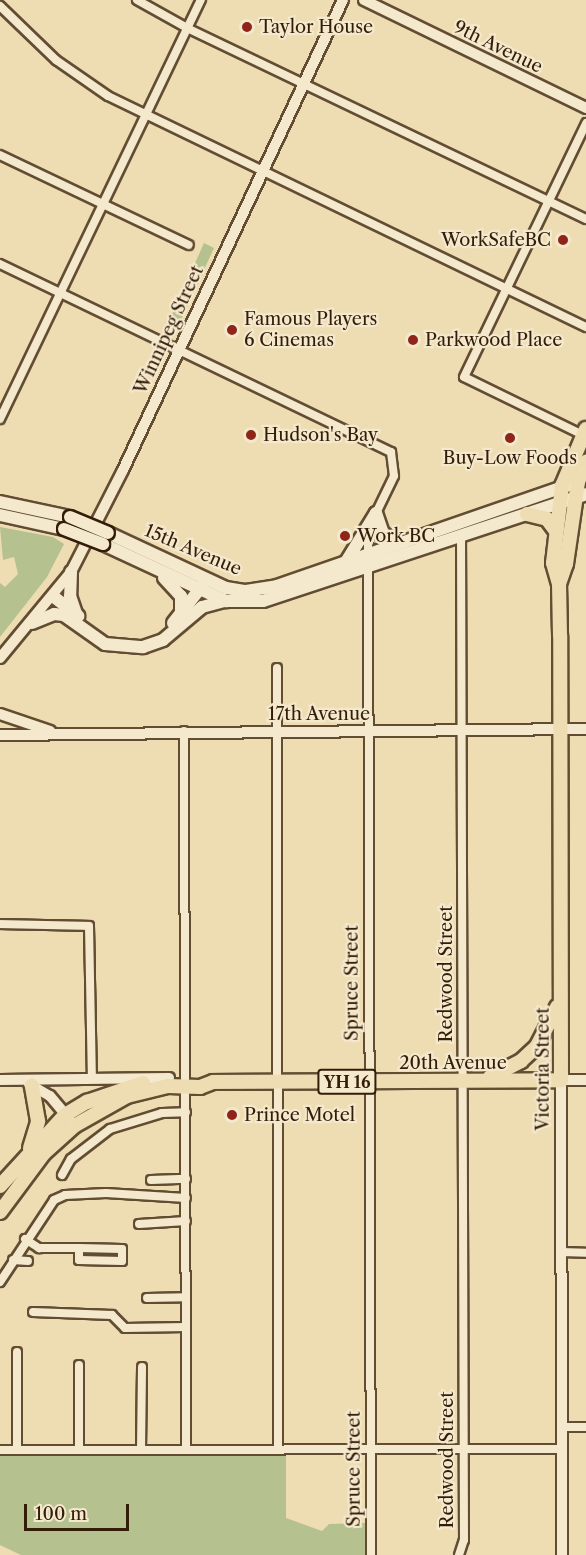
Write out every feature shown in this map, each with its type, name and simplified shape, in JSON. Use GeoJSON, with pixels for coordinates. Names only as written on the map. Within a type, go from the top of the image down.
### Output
{"type":"FeatureCollection","features":[{"type":"Feature","properties":{"kind":"highway","name":"Victoria Street"},"geometry":{"type":"LineString","coordinates":[[561,1080],[559,584],[553,563],[562,486],[584,432]]}},
{"type":"Feature","properties":{"kind":"highway","name":"Victoria Street"},"geometry":{"type":"LineString","coordinates":[[559,584],[566,564],[586,462]]}},
{"type":"Feature","properties":{"kind":"highway"},"geometry":{"type":"LineString","coordinates":[[527,514],[547,519],[556,531]]}},
{"type":"Feature","properties":{"kind":"highway"},"geometry":{"type":"LineString","coordinates":[[481,1081],[504,1072],[537,1046],[553,1019],[560,994]]}},
{"type":"Feature","properties":{"kind":"highway","name":"20th Avenue"},"geometry":{"type":"LineString","coordinates":[[169,1078],[186,1082],[561,1080]]}},
{"type":"Feature","properties":{"kind":"highway","name":"YH 16"},"geometry":{"type":"LineString","coordinates":[[0,1186],[30,1150],[70,1120],[125,1087],[169,1078]]}},
{"type":"Feature","properties":{"kind":"highway","name":"YH 16"},"geometry":{"type":"LineString","coordinates":[[0,1212],[70,1120],[127,1096],[186,1082]]}},
{"type":"Feature","properties":{"kind":"highway"},"geometry":{"type":"LineString","coordinates":[[26,1083],[38,1121],[30,1150]]}},
{"type":"Feature","properties":{"kind":"main road","name":"15th Avenue"},"geometry":{"type":"LineString","coordinates":[[105,539],[147,565],[203,584],[246,591],[277,586],[582,481]]}},
{"type":"Feature","properties":{"kind":"main road","name":"15th Avenue"},"geometry":{"type":"LineString","coordinates":[[0,502],[67,523],[105,539],[203,584],[226,601],[279,599],[580,497]]}},
{"type":"Feature","properties":{"kind":"main road"},"geometry":{"type":"LineString","coordinates":[[376,513],[383,533],[399,544]]}},
{"type":"Feature","properties":{"kind":"main road"},"geometry":{"type":"LineString","coordinates":[[346,562],[376,513]]}},
{"type":"Feature","properties":{"kind":"main road","name":"15th Avenue"},"geometry":{"type":"LineString","coordinates":[[0,514],[67,523]]}},
{"type":"Feature","properties":{"kind":"main road"},"geometry":{"type":"LineString","coordinates":[[147,565],[179,592],[181,616]]}},
{"type":"Feature","properties":{"kind":"main road"},"geometry":{"type":"LineString","coordinates":[[71,572],[70,596],[76,614]]}},
{"type":"Feature","properties":{"kind":"main road"},"geometry":{"type":"LineString","coordinates":[[54,597],[97,632],[124,641],[160,634],[181,616],[203,584]]}},
{"type":"Feature","properties":{"kind":"main road"},"geometry":{"type":"LineString","coordinates":[[32,623],[54,614],[64,615],[105,644],[142,647],[163,640],[202,607],[226,601]]}},
{"type":"Feature","properties":{"kind":"street"},"geometry":{"type":"LineString","coordinates":[[136,0],[187,28],[586,219]]}},
{"type":"Feature","properties":{"kind":"street"},"geometry":{"type":"LineString","coordinates":[[0,420],[201,0]]}},
{"type":"Feature","properties":{"kind":"street","name":"Winnipeg Street"},"geometry":{"type":"LineString","coordinates":[[0,658],[54,597],[71,572],[343,0]]}},
{"type":"Feature","properties":{"kind":"street","name":"9th Avenue"},"geometry":{"type":"LineString","coordinates":[[364,0],[586,108]]}},
{"type":"Feature","properties":{"kind":"street"},"geometry":{"type":"LineString","coordinates":[[0,8],[56,60],[108,96],[586,327]]}},
{"type":"Feature","properties":{"kind":"street"},"geometry":{"type":"LineString","coordinates":[[584,432],[464,377],[586,123]]}},
{"type":"Feature","properties":{"kind":"street"},"geometry":{"type":"LineString","coordinates":[[0,155],[189,245]]}},
{"type":"Feature","properties":{"kind":"street"},"geometry":{"type":"LineString","coordinates":[[0,264],[178,348]]}},
{"type":"Feature","properties":{"kind":"street","name":"Spruce Street"},"geometry":{"type":"LineString","coordinates":[[178,348],[391,452],[394,476],[369,533],[368,555],[371,1555]]}},
{"type":"Feature","properties":{"kind":"street","name":"Redwood Street"},"geometry":{"type":"LineString","coordinates":[[459,1555],[464,1540],[461,536]]}},
{"type":"Feature","properties":{"kind":"street"},"geometry":{"type":"LineString","coordinates":[[277,668],[278,1450]]}},
{"type":"Feature","properties":{"kind":"street","name":"17th Avenue"},"geometry":{"type":"LineString","coordinates":[[0,714],[53,732]]}},
{"type":"Feature","properties":{"kind":"street","name":"17th Avenue"},"geometry":{"type":"LineString","coordinates":[[0,735],[53,732],[586,729]]}},
{"type":"Feature","properties":{"kind":"street"},"geometry":{"type":"LineString","coordinates":[[184,731],[186,1450]]}},
{"type":"Feature","properties":{"kind":"street"},"geometry":{"type":"LineString","coordinates":[[0,924],[89,926],[92,1078]]}},
{"type":"Feature","properties":{"kind":"street","name":"20th Avenue"},"geometry":{"type":"LineString","coordinates":[[0,1080],[26,1083],[92,1078],[169,1078]]}},
{"type":"Feature","properties":{"kind":"street","name":"20th Avenue"},"geometry":{"type":"LineString","coordinates":[[561,1080],[586,1080]]}},
{"type":"Feature","properties":{"kind":"street","name":"Victoria Street"},"geometry":{"type":"LineString","coordinates":[[561,1080],[562,1555]]}},
{"type":"Feature","properties":{"kind":"street"},"geometry":{"type":"LineString","coordinates":[[26,1083],[50,1096],[70,1120]]}},
{"type":"Feature","properties":{"kind":"street"},"geometry":{"type":"LineString","coordinates":[[62,1175],[71,1159],[110,1130],[162,1113],[186,1112]]}},
{"type":"Feature","properties":{"kind":"street"},"geometry":{"type":"LineString","coordinates":[[151,1180],[186,1179]]}},
{"type":"Feature","properties":{"kind":"street"},"geometry":{"type":"LineString","coordinates":[[0,1282],[25,1239],[54,1200],[65,1195],[153,1194],[186,1198]]}},
{"type":"Feature","properties":{"kind":"street"},"geometry":{"type":"LineString","coordinates":[[139,1224],[186,1221]]}},
{"type":"Feature","properties":{"kind":"street"},"geometry":{"type":"LineString","coordinates":[[25,1239],[39,1248],[79,1248],[122,1249],[122,1261],[80,1260],[79,1248]]}},
{"type":"Feature","properties":{"kind":"street"},"geometry":{"type":"LineString","coordinates":[[561,1252],[586,1253]]}},
{"type":"Feature","properties":{"kind":"street"},"geometry":{"type":"LineString","coordinates":[[13,1260],[28,1261]]}},
{"type":"Feature","properties":{"kind":"street"},"geometry":{"type":"LineString","coordinates":[[147,1298],[186,1297]]}},
{"type":"Feature","properties":{"kind":"street"},"geometry":{"type":"LineString","coordinates":[[33,1311],[112,1315],[125,1328],[186,1327]]}},
{"type":"Feature","properties":{"kind":"street"},"geometry":{"type":"LineString","coordinates":[[17,1352],[17,1450]]}},
{"type":"Feature","properties":{"kind":"street"},"geometry":{"type":"LineString","coordinates":[[79,1365],[79,1450]]}},
{"type":"Feature","properties":{"kind":"street"},"geometry":{"type":"LineString","coordinates":[[141,1450],[142,1367]]}},
{"type":"Feature","properties":{"kind":"street"},"geometry":{"type":"LineString","coordinates":[[561,1427],[586,1427]]}},
{"type":"Feature","properties":{"kind":"street"},"geometry":{"type":"LineString","coordinates":[[0,1450],[561,1449]]}},
{"type":"Feature","properties":{"kind":"green space"},"geometry":{"type":"Polygon","coordinates":[[[204,243],[214,248],[176,331],[166,328],[204,243]]]}},
{"type":"Feature","properties":{"kind":"green space"},"geometry":{"type":"Polygon","coordinates":[[[0,527],[53,537],[64,544],[47,577],[0,637],[0,583],[5,587],[18,574],[14,557],[3,560],[0,527]]]}},
{"type":"Feature","properties":{"kind":"green space"},"geometry":{"type":"Polygon","coordinates":[[[190,1448],[286,1456],[286,1518],[322,1531],[329,1524],[365,1523],[365,1555],[21,1555],[0,1545],[0,1451],[190,1448]]]}},
{"type":"Feature","properties":{"kind":"place","name":"Taylor House"},"geometry":{"type":"Point","coordinates":[247,27]}},
{"type":"Feature","properties":{"kind":"place","name":"WorkSafeBC"},"geometry":{"type":"Point","coordinates":[563,240]}},
{"type":"Feature","properties":{"kind":"place","name":"Famous Players 6 Cinemas"},"geometry":{"type":"Point","coordinates":[232,330]}},
{"type":"Feature","properties":{"kind":"place","name":"Parkwood Place"},"geometry":{"type":"Point","coordinates":[413,340]}},
{"type":"Feature","properties":{"kind":"place","name":"Hudson's Bay"},"geometry":{"type":"Point","coordinates":[251,435]}},
{"type":"Feature","properties":{"kind":"place","name":"Buy-Low Foods"},"geometry":{"type":"Point","coordinates":[510,438]}},
{"type":"Feature","properties":{"kind":"place","name":"Work BC"},"geometry":{"type":"Point","coordinates":[345,536]}},
{"type":"Feature","properties":{"kind":"place","name":"Prince Motel"},"geometry":{"type":"Point","coordinates":[232,1115]}}]}
